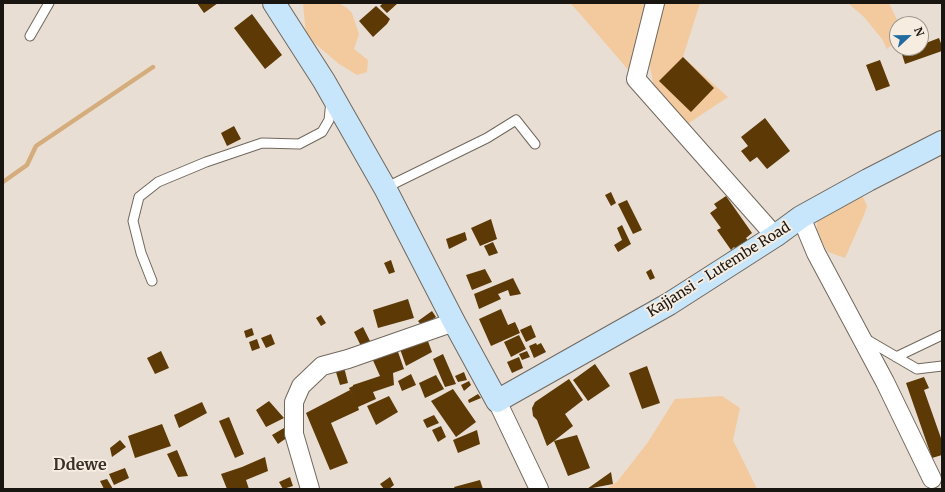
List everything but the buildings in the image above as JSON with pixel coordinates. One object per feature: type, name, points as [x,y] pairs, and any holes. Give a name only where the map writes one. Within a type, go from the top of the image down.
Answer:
[{"type":"street","points":[[274,3],[332,95],[385,188],[454,322],[497,401],[539,489]]},
{"type":"street","points":[[655,3],[636,79],[775,236]]},
{"type":"street","name":"Kajjansi - Lutembe Road","points":[[497,401],[669,304],[775,236],[801,217],[868,180],[942,142]]},
{"type":"street","points":[[801,217],[816,252],[862,337],[932,481]]},
{"type":"street","points":[[310,489],[294,434],[294,402],[301,386],[322,366],[348,359],[454,322]]},
{"type":"lane","points":[[30,36],[49,3]]},
{"type":"lane","points":[[152,281],[141,252],[133,220],[139,197],[158,182],[262,142],[298,144],[322,132],[329,120],[332,95]]},
{"type":"lane","points":[[385,188],[487,138],[516,120],[535,144]]},
{"type":"lane","points":[[896,357],[942,335]]},
{"type":"lane","points":[[862,337],[917,369],[942,366]]},
{"type":"shaded area","points":[[303,3],[339,3],[352,13],[359,34],[354,49],[368,60],[367,72],[357,75],[339,64],[306,36]]},
{"type":"shaded area","points":[[570,3],[649,3],[631,73],[581,15]]},
{"type":"shaded area","points":[[663,3],[700,3],[683,57],[728,97],[686,125],[654,87],[647,52]]},
{"type":"shaded area","points":[[848,3],[889,3],[895,16],[889,16],[889,47],[887,49],[882,39],[864,17]]},
{"type":"shaded area","points":[[863,197],[867,206],[845,258],[828,252],[817,235],[817,220],[843,202]]},
{"type":"shaded area","points":[[722,396],[740,408],[733,440],[757,489],[606,489],[617,482],[648,442],[675,399]]},
{"type":"waterway","points":[[3,182],[27,165],[36,146],[153,67]]},
{"type":"district","name":"Ddewe","points":[[80,465]]}]
